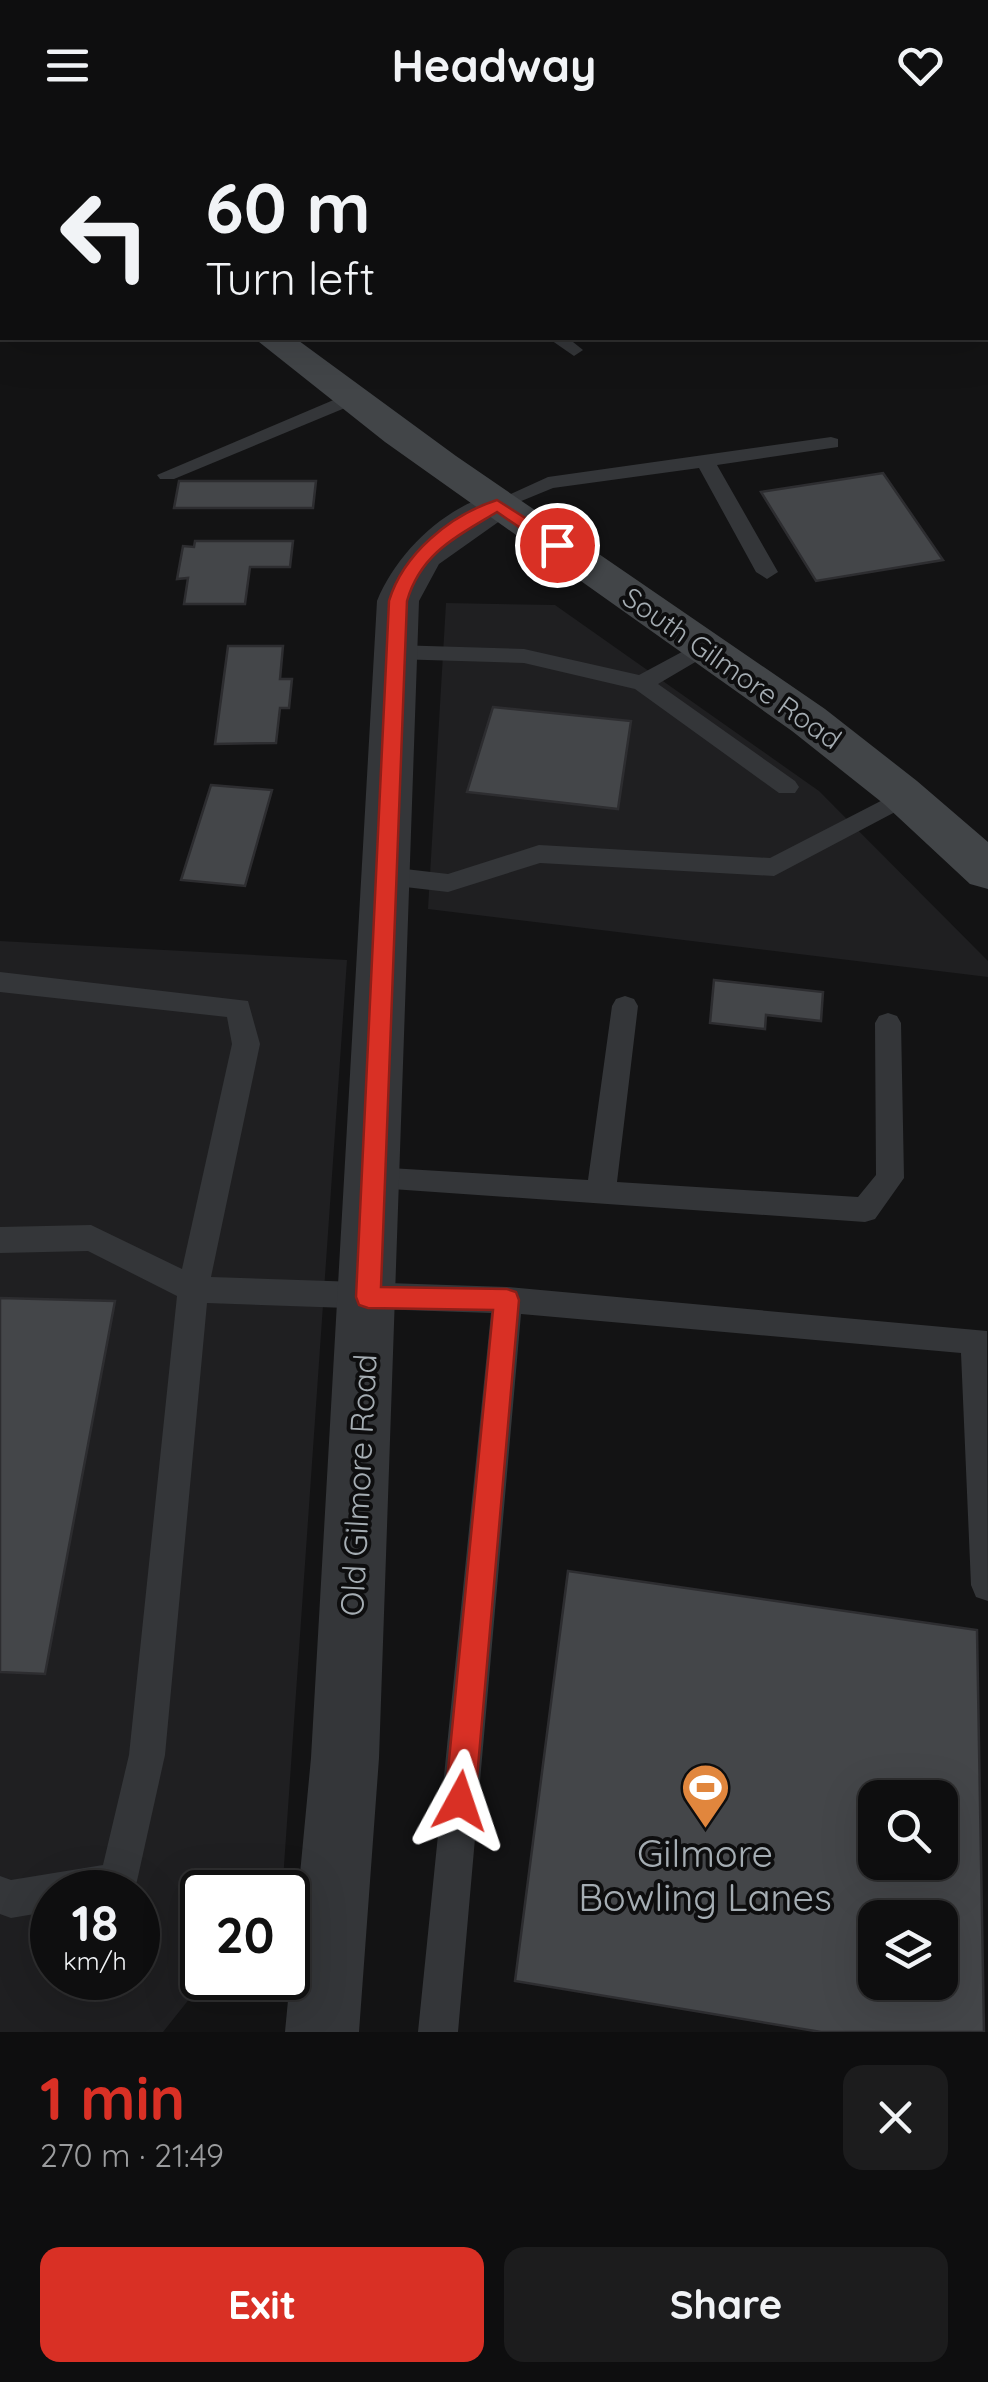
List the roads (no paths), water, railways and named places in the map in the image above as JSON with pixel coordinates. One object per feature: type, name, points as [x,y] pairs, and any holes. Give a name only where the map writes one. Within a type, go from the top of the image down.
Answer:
[{"type":"main road","name":"South Gilmore Road","points":[[275,340],[350,400],[497,505],[772,692],[906,796],[988,870]]},
{"type":"street","name":"Old Gilmore Road","points":[[322,2032],[345,1758],[398,601],[405,576],[441,539],[497,505]]},
{"type":"lane","points":[[559,340],[574,350]]},
{"type":"lane","points":[[167,475],[350,400]]},
{"type":"lane","points":[[497,505],[548,483],[831,444]]},
{"type":"lane","points":[[705,461],[767,572]]},
{"type":"lane","points":[[642,683],[706,646]]},
{"type":"lane","points":[[394,652],[524,656],[642,683],[787,786]]},
{"type":"lane","points":[[388,876],[448,882],[540,854],[774,867],[906,796]]},
{"type":"lane","points":[[0,982],[240,1008],[246,1044],[193,1289],[147,1755],[118,1880],[12,1899],[0,1895]]},
{"type":"lane","points":[[601,1194],[625,1006]]},
{"type":"lane","points":[[373,1179],[865,1210],[890,1178],[888,1023]]},
{"type":"lane","points":[[0,1240],[91,1238],[193,1289],[507,1300],[976,1341],[988,1585]]},
{"type":"lane","points":[[438,2032],[507,1300]]},
{"type":"place","name":"Gilmore Bowling Lanes","points":[[705,1830]]}]
